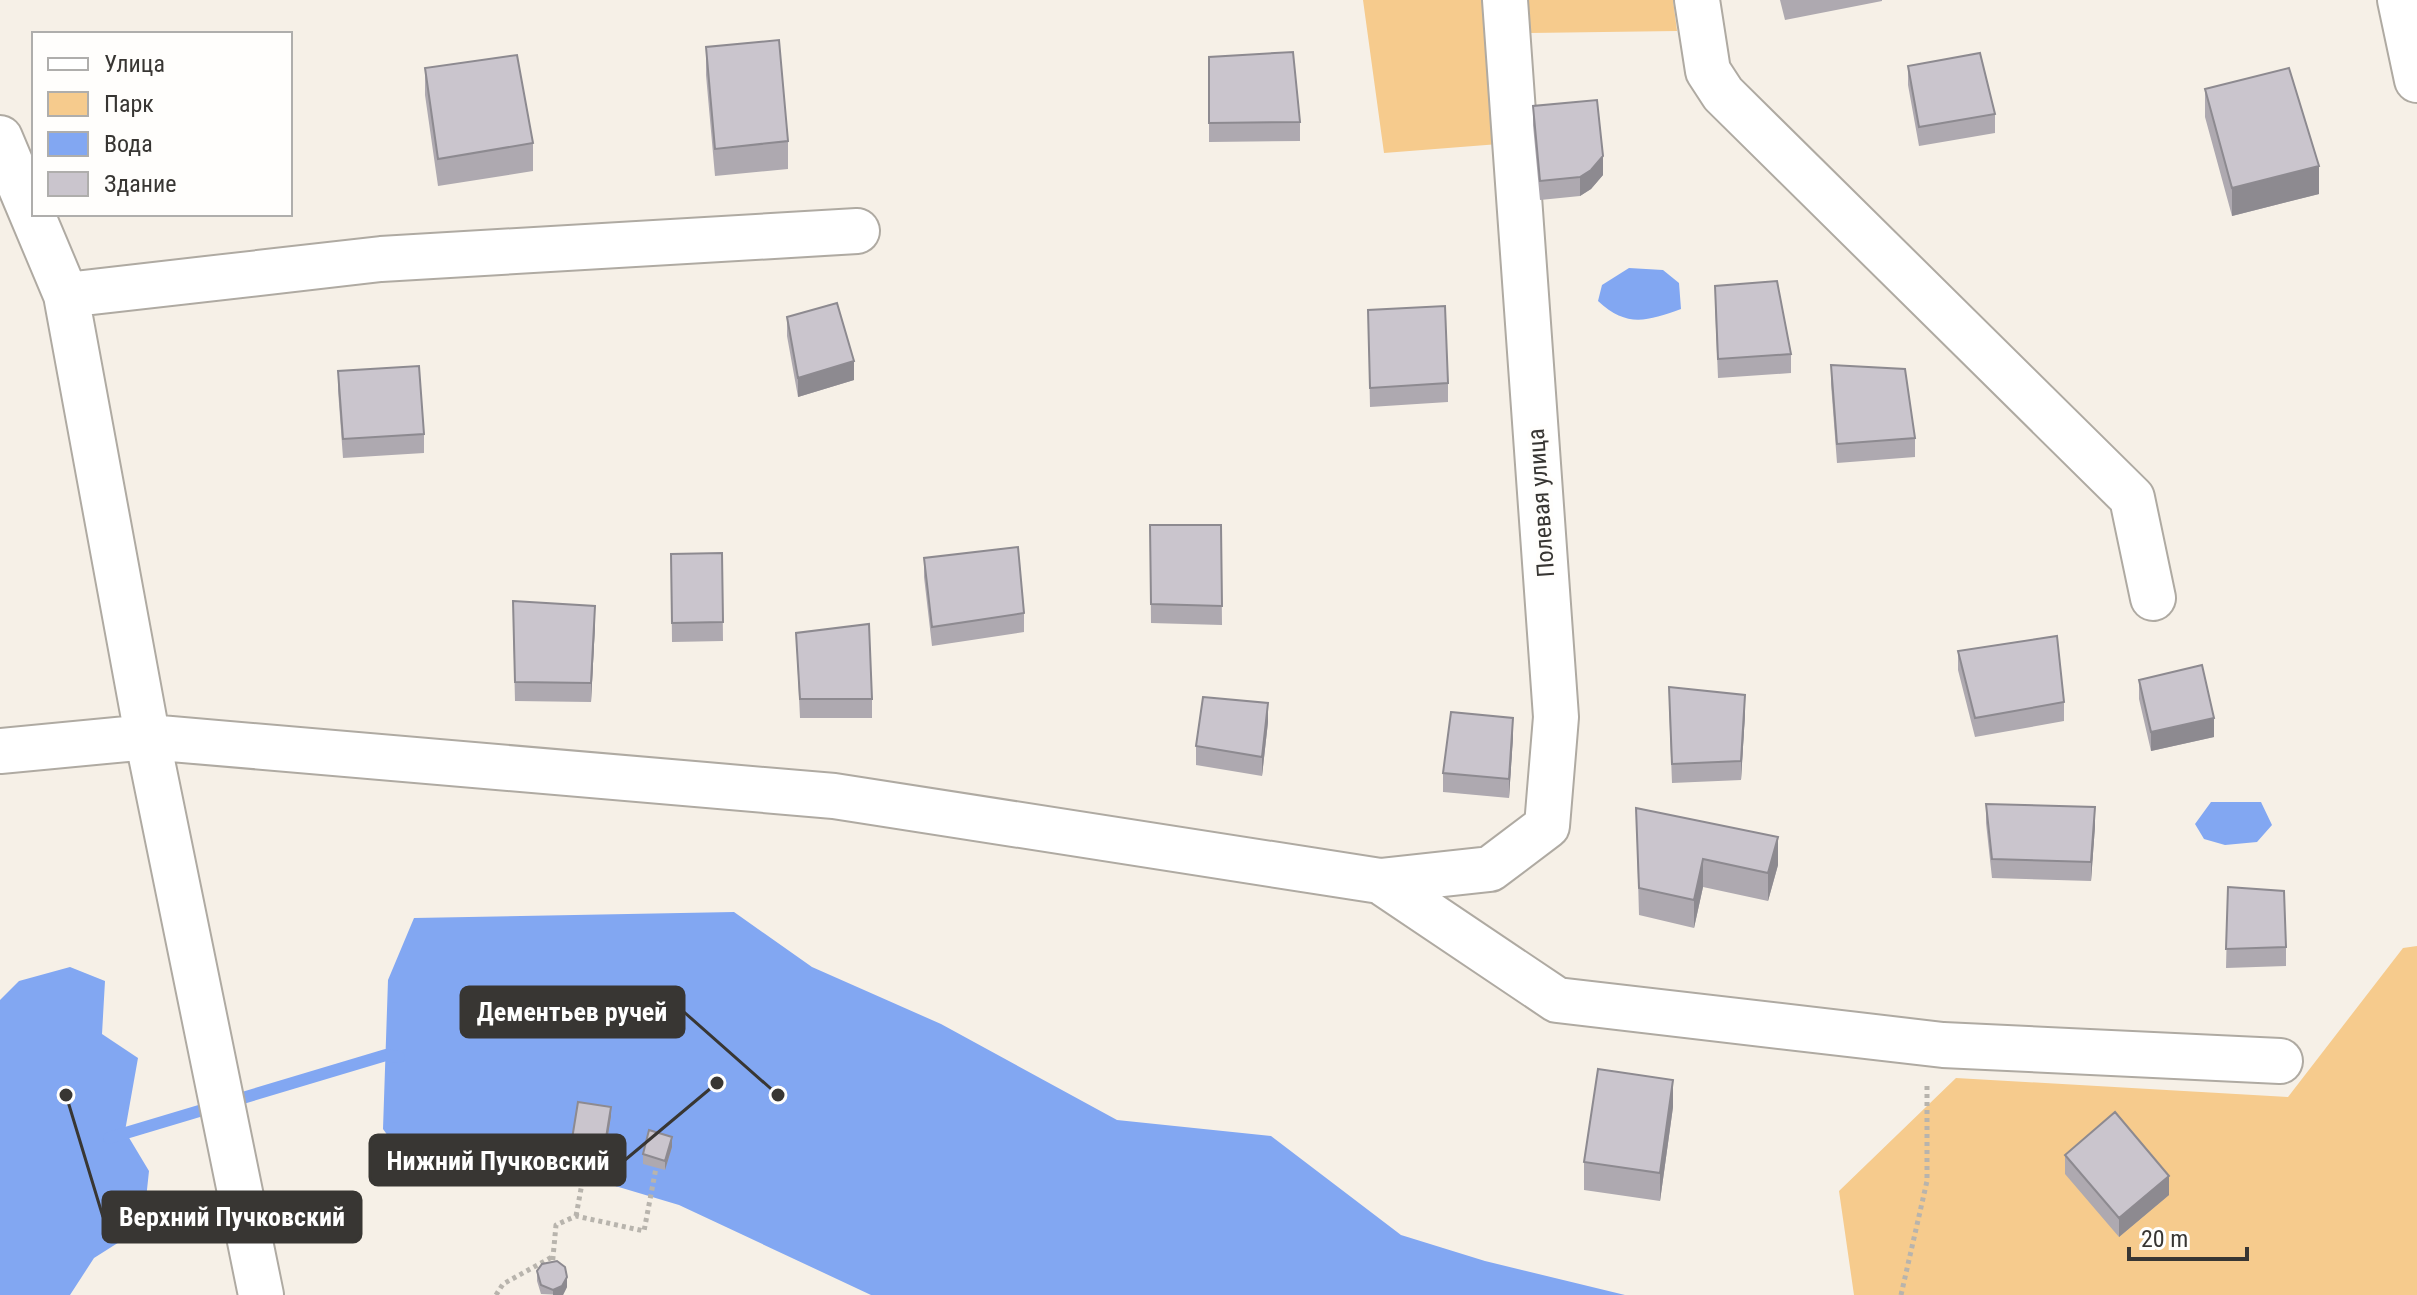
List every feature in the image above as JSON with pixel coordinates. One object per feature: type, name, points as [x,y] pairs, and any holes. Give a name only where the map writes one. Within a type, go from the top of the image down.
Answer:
[{"type":"street","name":"Полевая улица","points":[[1380,881],[1490,869],[1547,826],[1556,717],[1505,0]]},
{"type":"street","points":[[1697,0],[1708,71],[1723,94],[2132,498],[2153,598]]},
{"type":"street","points":[[2400,0],[2417,80]]},
{"type":"street","points":[[0,138],[32,214]]},
{"type":"street","points":[[33,216],[66,295],[148,737],[261,1295]]},
{"type":"street","points":[[66,295],[381,259],[857,231]]},
{"type":"street","points":[[0,751],[148,737],[834,796],[1380,881],[1557,1000],[1928,1043],[2280,1061]]},
{"type":"path","points":[[1901,1295],[1927,1181],[1928,1043]]},
{"type":"path","points":[[576,1216],[588,1151]]},
{"type":"path","points":[[552,1270],[556,1225],[576,1216],[644,1231],[656,1168]]},
{"type":"path","points":[[496,1295],[503,1284],[552,1257]]},
{"type":"green space","points":[[1363,0],[1490,0],[1499,144],[1384,153]]},
{"type":"green space","points":[[1528,0],[1673,0],[1677,31],[1530,33]]},
{"type":"green space","points":[[2417,946],[2417,1295],[1854,1295],[1839,1191],[1956,1078],[2288,1097],[2403,948]]},
{"type":"water","points":[[1629,268],[1663,270],[1679,283],[1681,309],[1638,320],[1608,310],[1598,301],[1602,285]]},
{"type":"water","points":[[2211,802],[2261,802],[2272,825],[2257,842],[2225,845],[2204,839],[2195,824]]},
{"type":"water","points":[[734,912],[812,967],[941,1024],[1117,1120],[1271,1136],[1401,1235],[1485,1261],[1625,1295],[871,1295],[679,1205],[505,1153],[414,1172],[383,1129],[388,980],[414,918]]},
{"type":"water","points":[[70,967],[105,981],[102,1034],[138,1058],[125,1131],[149,1171],[143,1227],[94,1258],[70,1295],[0,1295],[0,1000],[19,981]]},
{"type":"building","points":[[779,40],[788,141],[715,149],[706,47]]},
{"type":"building","points":[[1293,52],[1300,122],[1209,123],[1209,57]]},
{"type":"building","points":[[1980,53],[1995,114],[1919,127],[1908,66]]},
{"type":"building","points":[[517,55],[533,143],[438,159],[425,68]]},
{"type":"building","points":[[2289,68],[2319,166],[2232,188],[2205,89]]},
{"type":"building","points":[[1597,100],[1603,156],[1580,177],[1540,181],[1533,106]]},
{"type":"building","points":[[1777,281],[1791,354],[1718,359],[1715,286]]},
{"type":"building","points":[[837,303],[854,361],[798,378],[787,317]]},
{"type":"building","points":[[1445,306],[1448,383],[1370,388],[1368,310]]},
{"type":"building","points":[[1831,365],[1905,369],[1915,438],[1837,444]]},
{"type":"building","points":[[419,366],[424,434],[343,439],[338,371]]},
{"type":"building","points":[[1150,525],[1221,525],[1222,606],[1151,604]]},
{"type":"building","points":[[1018,547],[1024,613],[932,627],[924,558]]},
{"type":"building","points":[[722,553],[723,622],[672,623],[671,554]]},
{"type":"building","points":[[513,601],[595,606],[591,683],[515,682]]},
{"type":"building","points":[[869,624],[872,699],[800,699],[796,633]]},
{"type":"building","points":[[2057,636],[2064,702],[1975,718],[1958,651]]},
{"type":"building","points":[[2202,665],[2214,718],[2151,732],[2139,680]]},
{"type":"building","points":[[1669,687],[1745,695],[1741,761],[1672,764]]},
{"type":"building","points":[[1203,697],[1268,703],[1262,757],[1196,746]]},
{"type":"building","points":[[1451,712],[1513,718],[1509,779],[1443,773]]},
{"type":"building","points":[[1986,804],[2095,807],[2091,862],[1992,859]]},
{"type":"building","points":[[1636,808],[1778,837],[1768,873],[1703,859],[1694,900],[1639,888]]},
{"type":"building","points":[[2228,887],[2284,891],[2286,947],[2226,949]]},
{"type":"building","points":[[1598,1069],[1673,1080],[1660,1173],[1584,1162]]},
{"type":"building","points":[[578,1102],[611,1107],[605,1144],[572,1139]]},
{"type":"building","points":[[2115,1112],[2169,1176],[2119,1218],[2065,1155]]},
{"type":"building","points":[[649,1130],[672,1137],[665,1161],[643,1154]]},
{"type":"building","points":[[557,1261],[565,1267],[567,1277],[562,1286],[553,1290],[541,1285],[537,1271],[542,1264]]},
{"type":"waterway","points":[[109,1138],[386,1055],[399,1057]]},
{"type":"place","name":"Нижний Пучковский","points":[[717,1083]]},
{"type":"place","name":"Верхний Пучковский","points":[[66,1095]]},
{"type":"place","name":"Дементьев ручей","points":[[778,1095]]}]
